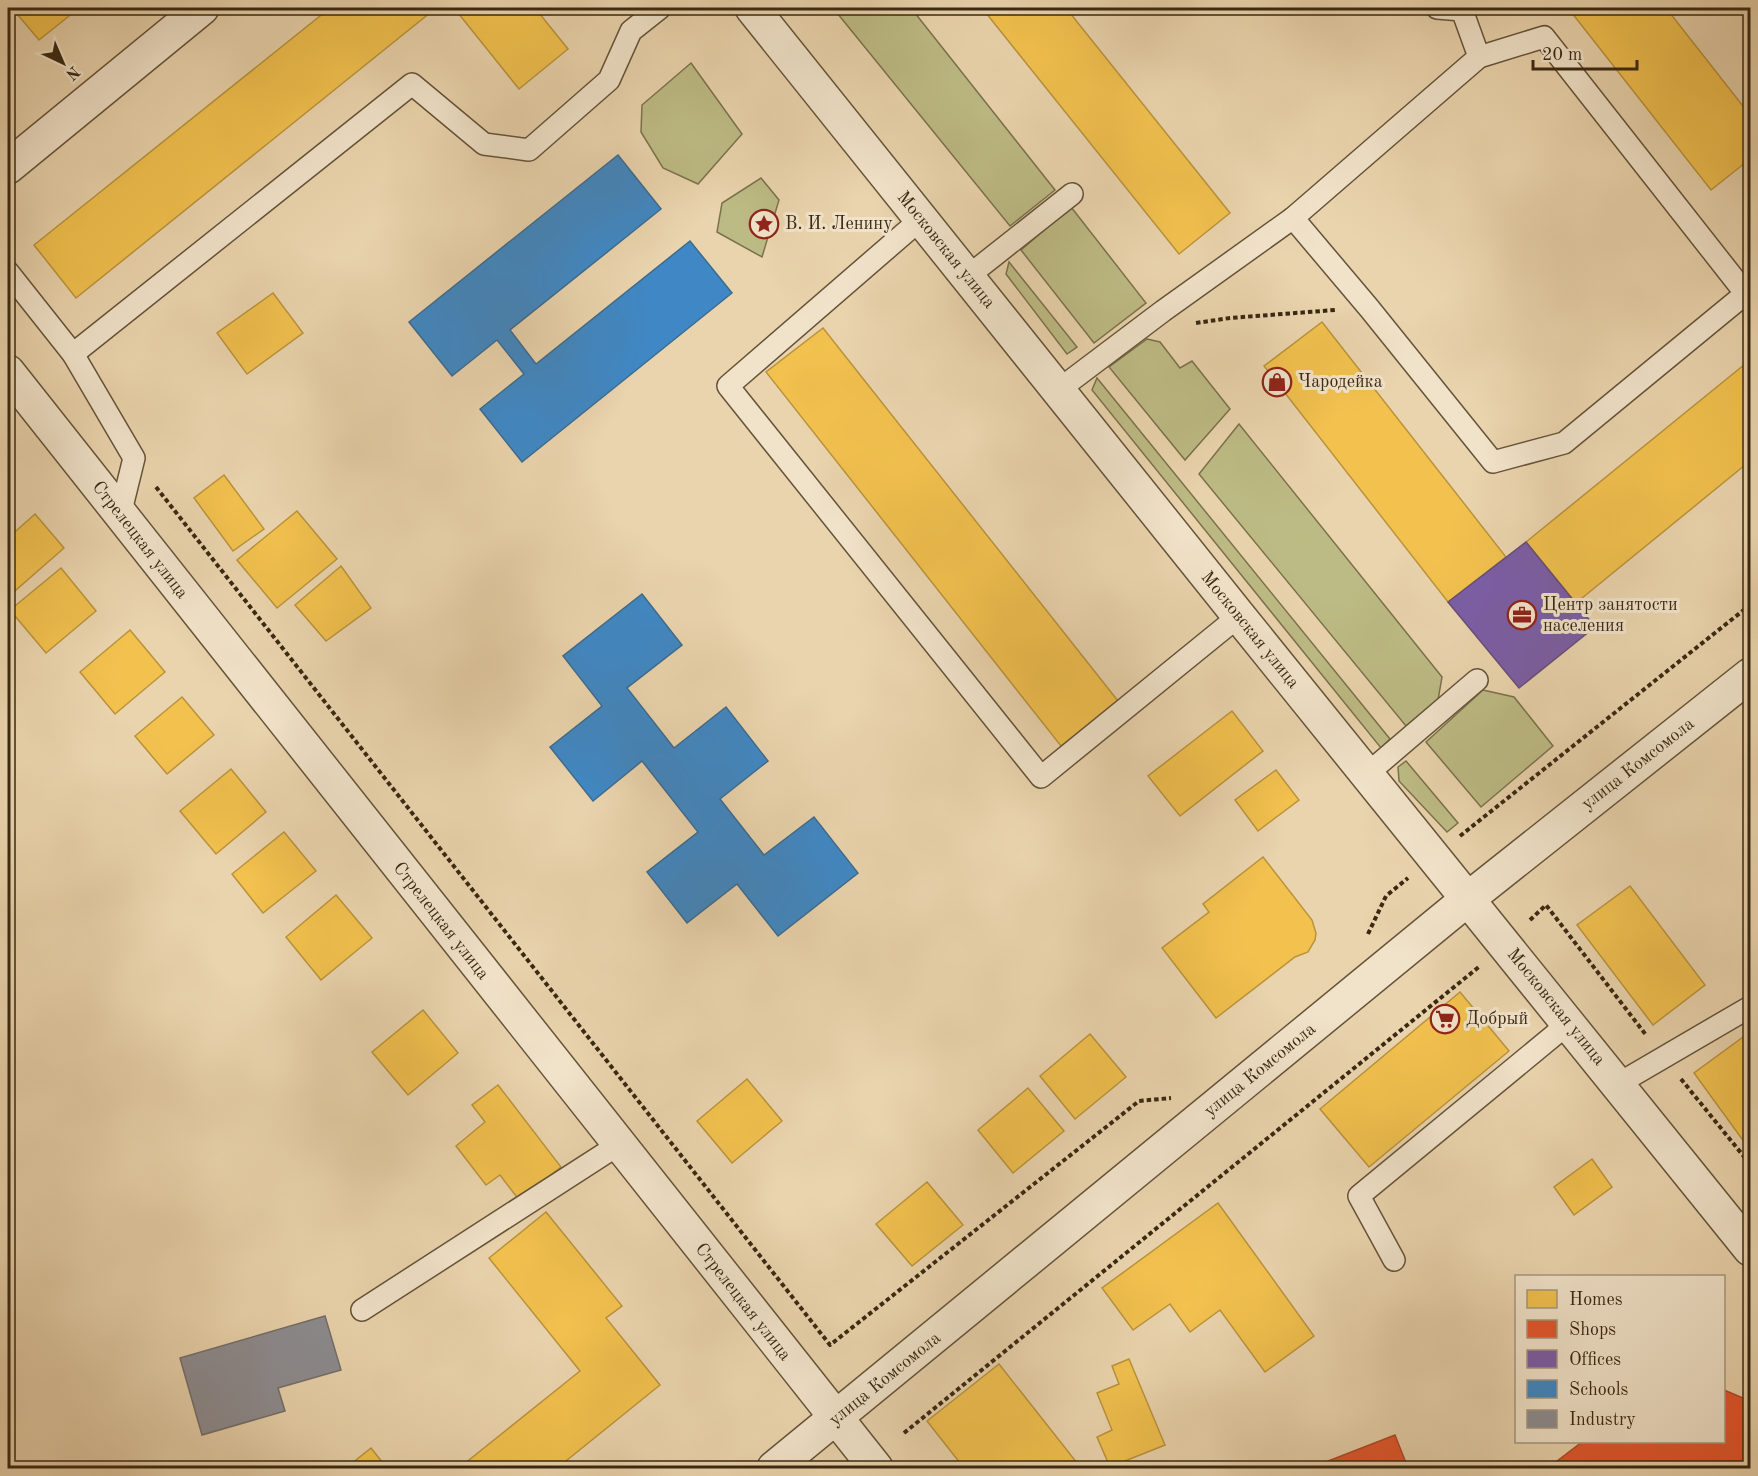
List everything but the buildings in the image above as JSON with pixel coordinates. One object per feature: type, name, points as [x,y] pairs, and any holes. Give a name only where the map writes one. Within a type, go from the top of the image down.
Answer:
[{"type":"street","points":[[8,167],[202,8]]},
{"type":"street","name":"Московская улица","points":[[752,8],[1057,391],[1469,898],[1750,1249]]},
{"type":"street","name":"Стрелецкая улица","points":[[8,372],[835,1420],[876,1468]]},
{"type":"street","name":"улица Комсомола","points":[[774,1468],[1469,898],[1750,675]]},
{"type":"lane","points":[[73,354],[412,84],[484,144],[529,150],[609,80],[631,31],[660,8]]},
{"type":"lane","points":[[1437,8],[1462,10],[1479,57]]},
{"type":"lane","points":[[1057,391],[1163,311],[1293,218],[1479,57],[1544,37],[1748,292],[1564,443],[1493,462],[1293,218]]},
{"type":"lane","points":[[967,277],[1072,194]]},
{"type":"lane","points":[[921,219],[728,386],[1011,740],[1041,777],[1239,616]]},
{"type":"lane","points":[[8,272],[73,354],[134,458],[120,515]]},
{"type":"lane","points":[[1367,774],[1477,680]]},
{"type":"lane","points":[[1618,1084],[1750,1007]]},
{"type":"lane","points":[[1394,1260],[1359,1196],[1569,1023]]},
{"type":"lane","points":[[362,1310],[618,1145]]},
{"type":"path","points":[[1187,324],[1230,318],[1369,308]]},
{"type":"path","points":[[134,458],[830,1345],[1139,1101],[1180,1097]]},
{"type":"path","points":[[1366,937],[1386,896],[1750,605]]},
{"type":"path","points":[[904,1433],[1505,944],[1546,905]]},
{"type":"shaded area","points":[[833,8],[911,8],[1055,190],[1010,226]]},
{"type":"shaded area","points":[[691,63],[742,134],[698,184],[663,168],[641,132],[642,105]]},
{"type":"shaded area","points":[[761,178],[779,200],[762,257],[717,232],[722,203]]},
{"type":"shaded area","points":[[1071,207],[1146,303],[1094,343],[1021,250]]},
{"type":"shaded area","points":[[1009,262],[1077,347],[1067,354],[1006,274]]},
{"type":"shaded area","points":[[1147,339],[1160,342],[1180,368],[1192,361],[1230,409],[1185,460],[1109,367]]},
{"type":"shaded area","points":[[1097,378],[1390,739],[1381,748],[1092,390]]},
{"type":"shaded area","points":[[1239,424],[1442,677],[1438,700],[1406,726],[1199,474]]},
{"type":"shaded area","points":[[1483,690],[1514,697],[1553,746],[1481,807],[1426,742]]},
{"type":"shaded area","points":[[1406,761],[1458,823],[1447,832],[1399,781],[1398,767]]},
{"type":"place","name":"В. И. Ленину","points":[[764,224]]},
{"type":"place","name":"Чародейка","points":[[1277,382]]},
{"type":"place","name":"Центр занятости населения","points":[[1522,615]]},
{"type":"place","name":"Добрый","points":[[1445,1019]]}]
